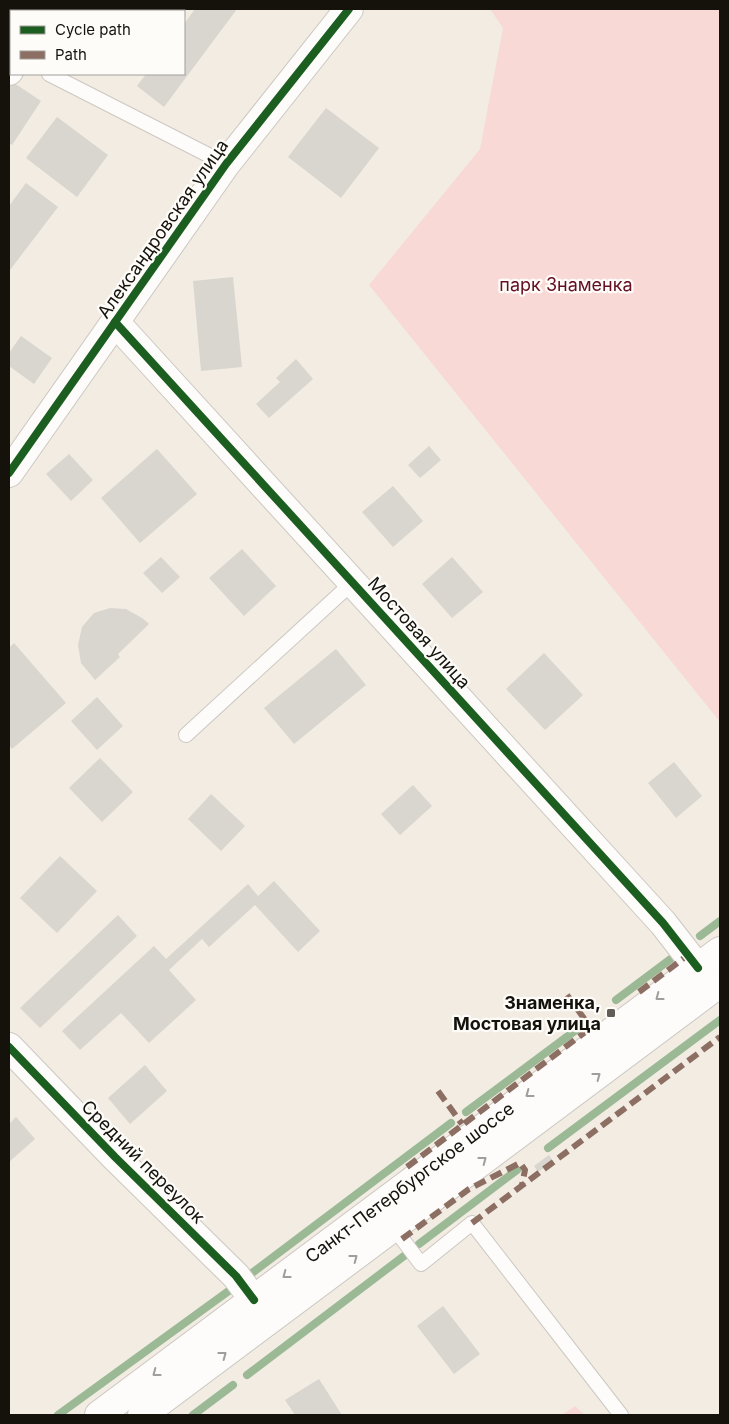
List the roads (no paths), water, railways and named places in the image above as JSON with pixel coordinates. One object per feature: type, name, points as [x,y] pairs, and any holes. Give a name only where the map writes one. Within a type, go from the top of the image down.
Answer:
[{"type":"street","name":"Александровская улица","points":[[9,473],[226,164],[349,9]]},
{"type":"street","name":"Мостовая улица","points":[[115,322],[664,922],[698,968]]},
{"type":"street","name":"Санкт-Петербургское шоссе","points":[[99,1415],[720,951]]},
{"type":"street","name":"Санкт-Петербургское шоссе","points":[[142,1415],[720,984]]},
{"type":"street","name":"Средний переулок","points":[[9,1047],[114,1157],[236,1276],[254,1300]]},
{"type":"lane","points":[[51,75],[226,164]]},
{"type":"lane","points":[[186,735],[353,582]]},
{"type":"lane","points":[[394,1228],[421,1264],[472,1223],[621,1415]]},
{"type":"waterway","points":[[700,936],[720,921]]},
{"type":"waterway","points":[[616,1000],[672,958]]},
{"type":"waterway","points":[[548,1148],[720,1020]]},
{"type":"waterway","points":[[466,1112],[580,1027]]},
{"type":"waterway","points":[[252,1273],[451,1123]]},
{"type":"waterway","points":[[419,1244],[517,1170]]},
{"type":"waterway","points":[[247,1375],[404,1256]]},
{"type":"waterway","points":[[58,1415],[230,1290]]},
{"type":"waterway","points":[[193,1415],[233,1385]]},
{"type":"place","name":"Знаменка, Мостовая улица","points":[[611,1013]]},
{"type":"park label","name":"парк Знаменка","points":[[566,285]]}]
